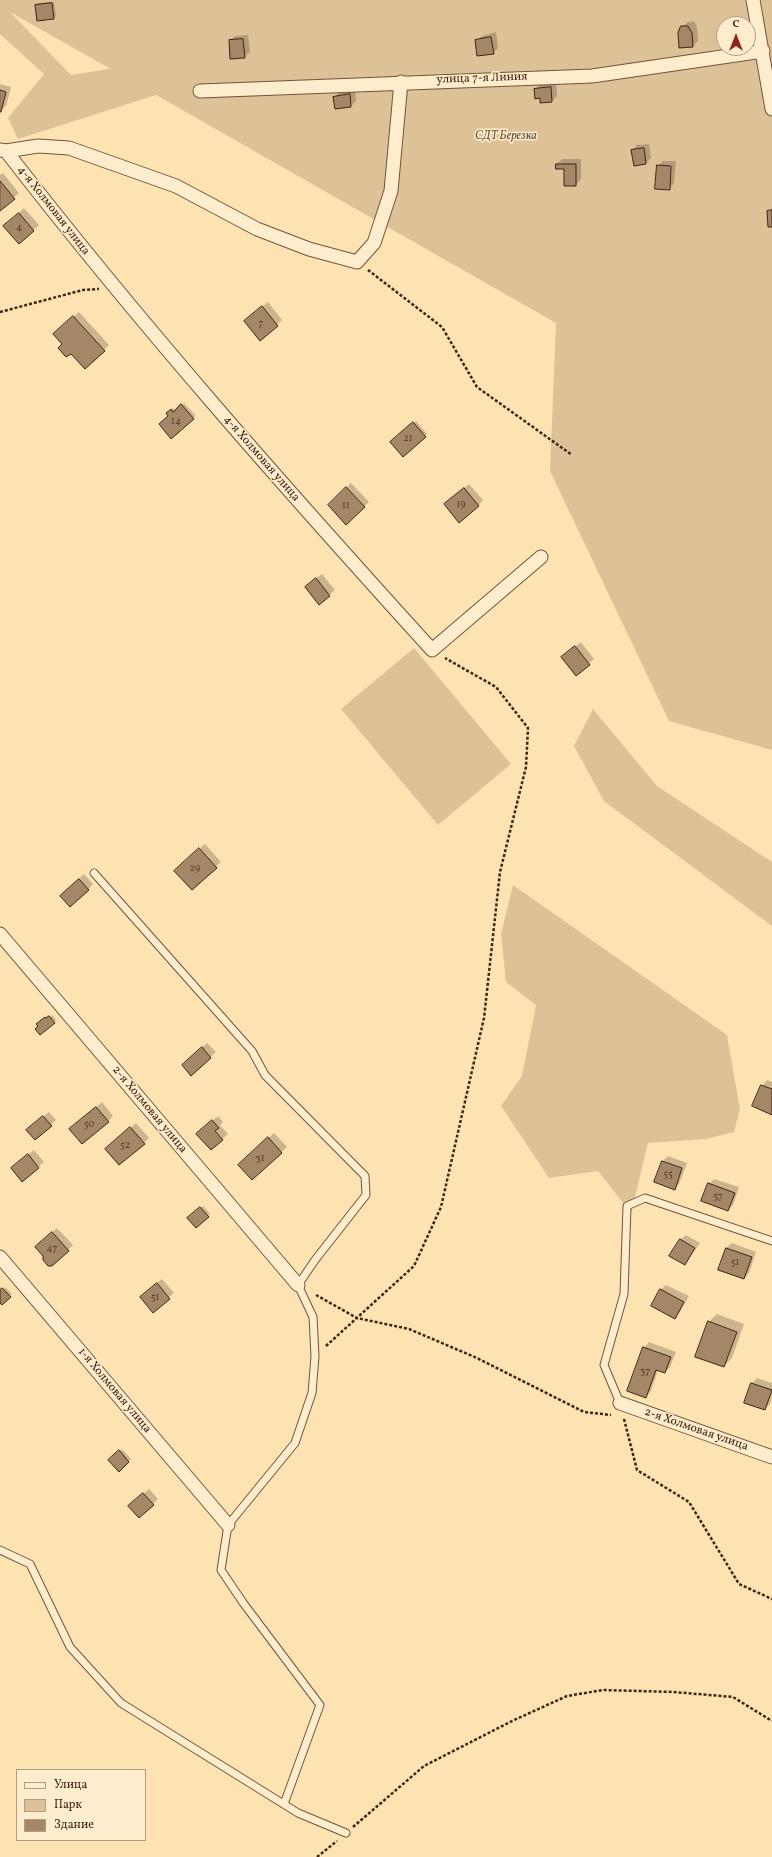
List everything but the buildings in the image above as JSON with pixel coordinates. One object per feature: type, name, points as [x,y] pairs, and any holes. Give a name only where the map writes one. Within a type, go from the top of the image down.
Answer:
[{"type":"street","points":[[753,0],[772,109]]},
{"type":"street","name":"улица 7-я Линия","points":[[200,91],[401,82],[592,76],[763,51]]},
{"type":"street","points":[[3,150],[38,146],[69,148],[176,186],[257,228],[309,249],[357,262],[374,243],[391,191],[401,82]]},
{"type":"street","name":"4-я Холмовая улица","points":[[3,150],[77,243],[244,440],[432,650]]},
{"type":"street","points":[[432,650],[541,557]]},
{"type":"street","name":"2-я Холмовая улица","points":[[0,934],[298,1285]]},
{"type":"street","name":"1-я Холмовая улица","points":[[0,1256],[228,1525]]},
{"type":"street","name":"2-я Холмовая улица","points":[[620,1403],[772,1457]]},
{"type":"lane","points":[[94,873],[252,1051],[266,1075],[365,1176],[366,1195],[315,1260],[298,1285],[313,1317],[315,1356],[312,1393],[295,1443],[228,1525],[221,1570],[244,1604],[320,1705],[284,1804]]},
{"type":"lane","points":[[620,1403],[604,1365],[624,1294],[627,1206],[645,1198],[772,1241]]},
{"type":"lane","points":[[0,1550],[30,1564],[70,1647],[121,1703],[298,1813],[346,1834]]},
{"type":"path","points":[[357,262],[442,328],[477,387],[572,455]]},
{"type":"path","points":[[0,312],[83,290],[116,289]]},
{"type":"path","points":[[315,1356],[414,1266],[441,1207],[484,1018],[500,872],[526,767],[528,728],[496,688],[432,650]]},
{"type":"path","points":[[298,1285],[357,1318],[409,1329],[477,1358],[584,1412],[624,1416]]},
{"type":"path","points":[[620,1403],[637,1470],[689,1502],[739,1584],[772,1599]]},
{"type":"path","points":[[318,1857],[424,1766],[566,1696],[603,1690],[674,1692],[733,1697],[772,1721]]},
{"type":"green space","name":"СДТ Березка","points":[[0,0],[772,0],[772,750],[669,721],[550,471],[556,323],[156,95],[18,139],[8,118],[44,74],[0,34]],"holes":[[[10,12],[109,68],[71,75]]]},
{"type":"green space","points":[[414,648],[511,764],[438,825],[341,709]]},
{"type":"green space","points":[[593,709],[657,786],[772,862],[772,926],[604,801],[574,746]]},
{"type":"green space","points":[[513,885],[727,1035],[740,1109],[734,1132],[706,1139],[648,1143],[631,1213],[598,1171],[549,1178],[501,1106],[522,1076],[536,1005],[506,982],[501,934]]}]
